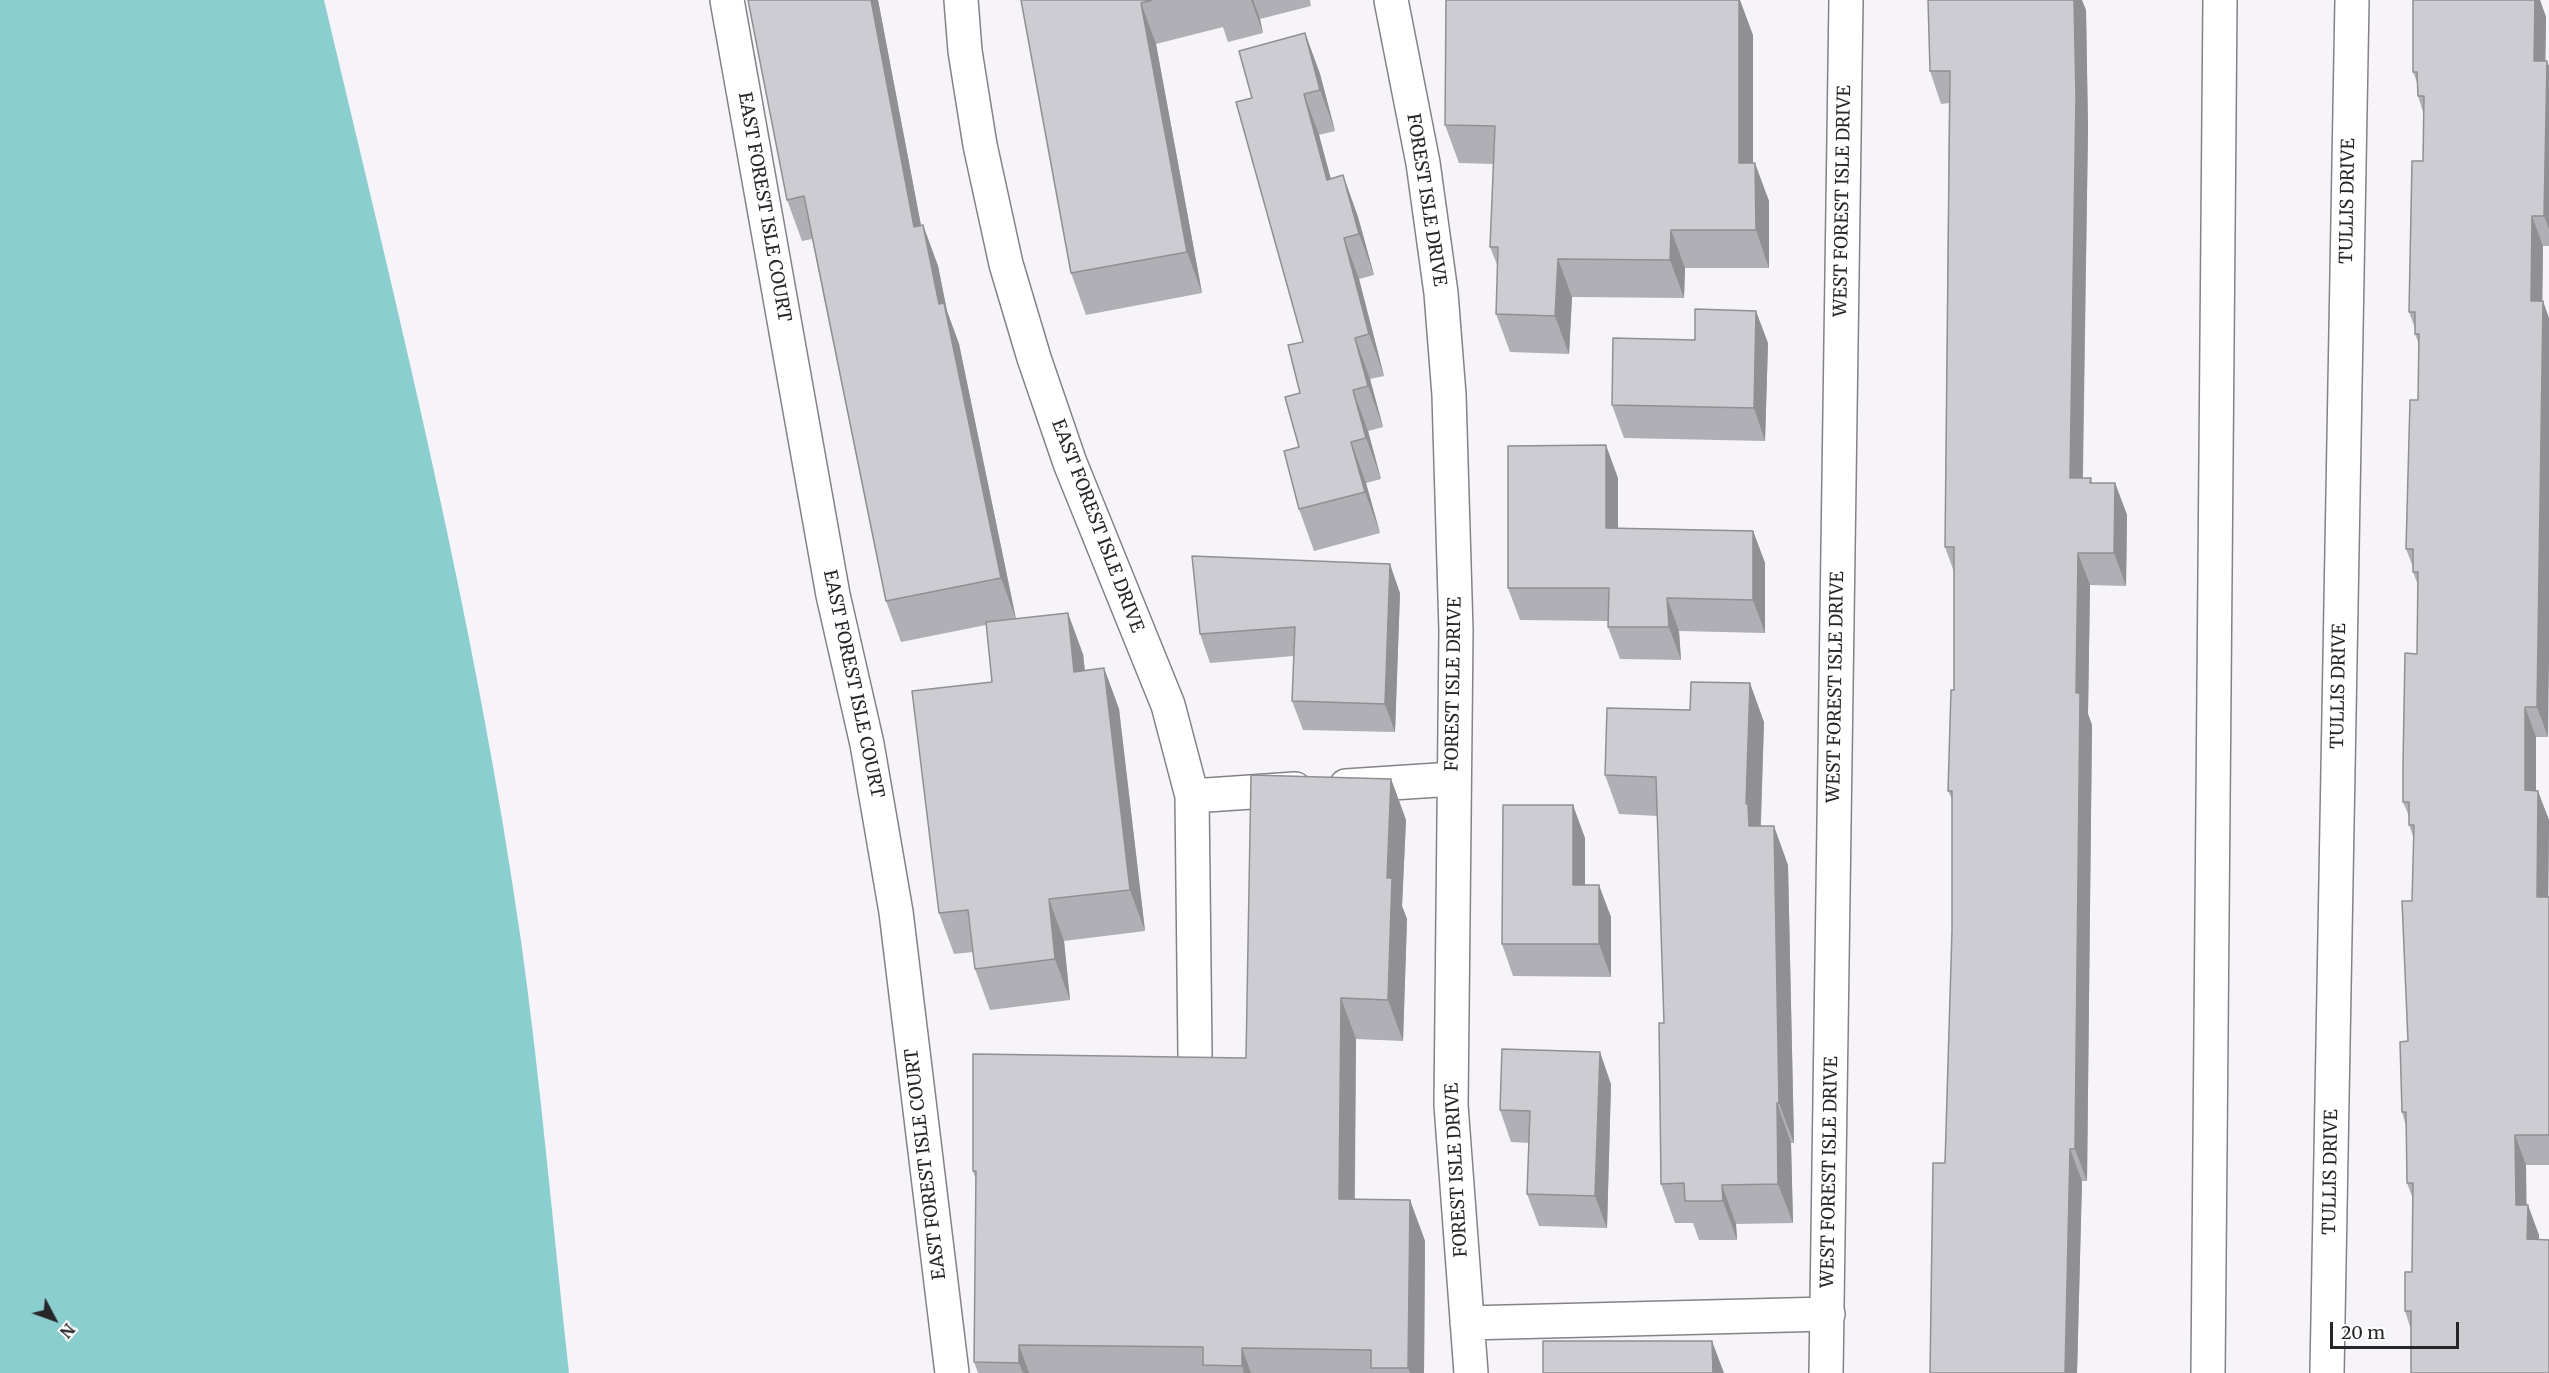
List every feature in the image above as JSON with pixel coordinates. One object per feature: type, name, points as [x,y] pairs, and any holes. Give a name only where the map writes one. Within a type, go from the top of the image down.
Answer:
[{"type":"street","name":"EAST FOREST ISLE COURT","points":[[727,0],[833,595],[867,744],[896,912],[952,1373]]},
{"type":"street","name":"EAST FOREST ISLE DRIVE","points":[[961,0],[965,51],[980,145],[1006,264],[1034,358],[1070,463],[1168,705],[1192,796],[1195,1054]]},
{"type":"street","name":"FOREST ISLE DRIVE","points":[[1391,0],[1423,163],[1441,293],[1449,395],[1456,631],[1451,1105],[1471,1373]]},
{"type":"street","name":"WEST FOREST ISLE DRIVE","points":[[1826,1373],[1846,0]]},
{"type":"street","points":[[2208,1373],[2220,0]]},
{"type":"street","name":"TULLIS DRIVE","points":[[2327,1373],[2352,0]]},
{"type":"street","points":[[1192,796],[1453,779]]},
{"type":"street","points":[[1467,1323],[1828,1314]]},
{"type":"water","points":[[0,0],[324,0],[407,351],[482,704],[521,941],[541,1103],[569,1373],[0,1373]]},
{"type":"building","points":[[748,0],[871,0],[914,227],[923,225],[939,304],[944,303],[1001,578],[886,601],[804,196],[787,200]]},
{"type":"building","points":[[1021,0],[1152,0],[1141,3],[1187,252],[1071,273]]},
{"type":"building","points":[[1446,0],[1739,0],[1739,163],[1755,163],[1756,230],[1671,230],[1670,260],[1558,259],[1555,316],[1496,314],[1498,247],[1490,247],[1495,126],[1445,125]]},
{"type":"building","points":[[1928,0],[2074,0],[2076,96],[2070,478],[2091,478],[2090,483],[2115,483],[2114,553],[2078,553],[2076,693],[2080,693],[2075,1149],[2070,1149],[2065,1373],[1930,1373],[1933,1163],[1945,1163],[1952,930],[1952,791],[1948,791],[1951,690],[1954,690],[1954,547],[1945,547],[1950,71],[1930,71]]},
{"type":"building","points":[[2413,0],[2535,0],[2534,61],[2547,61],[2544,216],[2532,216],[2531,301],[2543,301],[2537,707],[2525,707],[2525,790],[2538,791],[2537,897],[2549,897],[2549,1135],[2515,1135],[2516,1205],[2528,1205],[2527,1239],[2549,1240],[2549,1373],[2411,1373],[2411,1311],[2405,1311],[2405,1272],[2412,1272],[2413,1183],[2407,1183],[2406,1112],[2402,1112],[2400,1042],[2408,1041],[2402,901],[2412,901],[2414,825],[2409,825],[2409,802],[2403,802],[2405,653],[2417,654],[2418,572],[2413,572],[2413,549],[2406,549],[2410,400],[2418,400],[2419,334],[2415,334],[2415,312],[2409,312],[2412,161],[2423,161],[2424,96],[2418,96],[2417,72],[2413,72]]},
{"type":"building","points":[[1305,33],[1320,90],[1304,94],[1327,180],[1343,175],[1359,234],[1344,238],[1369,334],[1355,338],[1368,386],[1353,390],[1366,438],[1351,442],[1365,492],[1299,509],[1284,451],[1299,447],[1285,397],[1300,393],[1288,345],[1303,342],[1236,102],[1252,98],[1239,51]]},
{"type":"building","points":[[1695,309],[1756,311],[1754,408],[1612,405],[1613,338],[1695,340]]},
{"type":"building","points":[[1606,445],[1606,528],[1753,531],[1753,600],[1667,598],[1669,627],[1608,627],[1609,588],[1508,588],[1508,446]]},
{"type":"building","points":[[1192,556],[1390,564],[1385,704],[1292,701],[1295,627],[1200,634]]},
{"type":"building","points":[[1068,613],[1074,672],[1104,668],[1130,890],[1049,899],[1055,959],[975,969],[968,910],[939,913],[912,691],[992,682],[986,622]]},
{"type":"building","points":[[1691,682],[1750,683],[1746,804],[1748,804],[1749,826],[1774,826],[1779,1103],[1777,1103],[1778,1184],[1722,1185],[1723,1201],[1685,1201],[1684,1183],[1661,1184],[1659,1023],[1664,1023],[1656,777],[1605,775],[1607,708],[1690,710]]},
{"type":"building","points":[[1251,775],[1391,779],[1387,878],[1392,878],[1388,1000],[1341,998],[1339,1199],[1410,1200],[1408,1368],[1371,1368],[1371,1350],[1242,1348],[1242,1366],[1203,1365],[1203,1347],[1019,1345],[1019,1363],[974,1362],[976,1171],[973,1171],[973,1054],[1246,1058]]},
{"type":"building","points":[[1503,805],[1573,805],[1573,885],[1599,885],[1599,944],[1502,944]]},
{"type":"building","points":[[1502,1049],[1600,1052],[1595,1196],[1527,1194],[1530,1111],[1500,1110]]},
{"type":"building","points":[[1543,1341],[1712,1341],[1713,1373],[1543,1373]]}]
